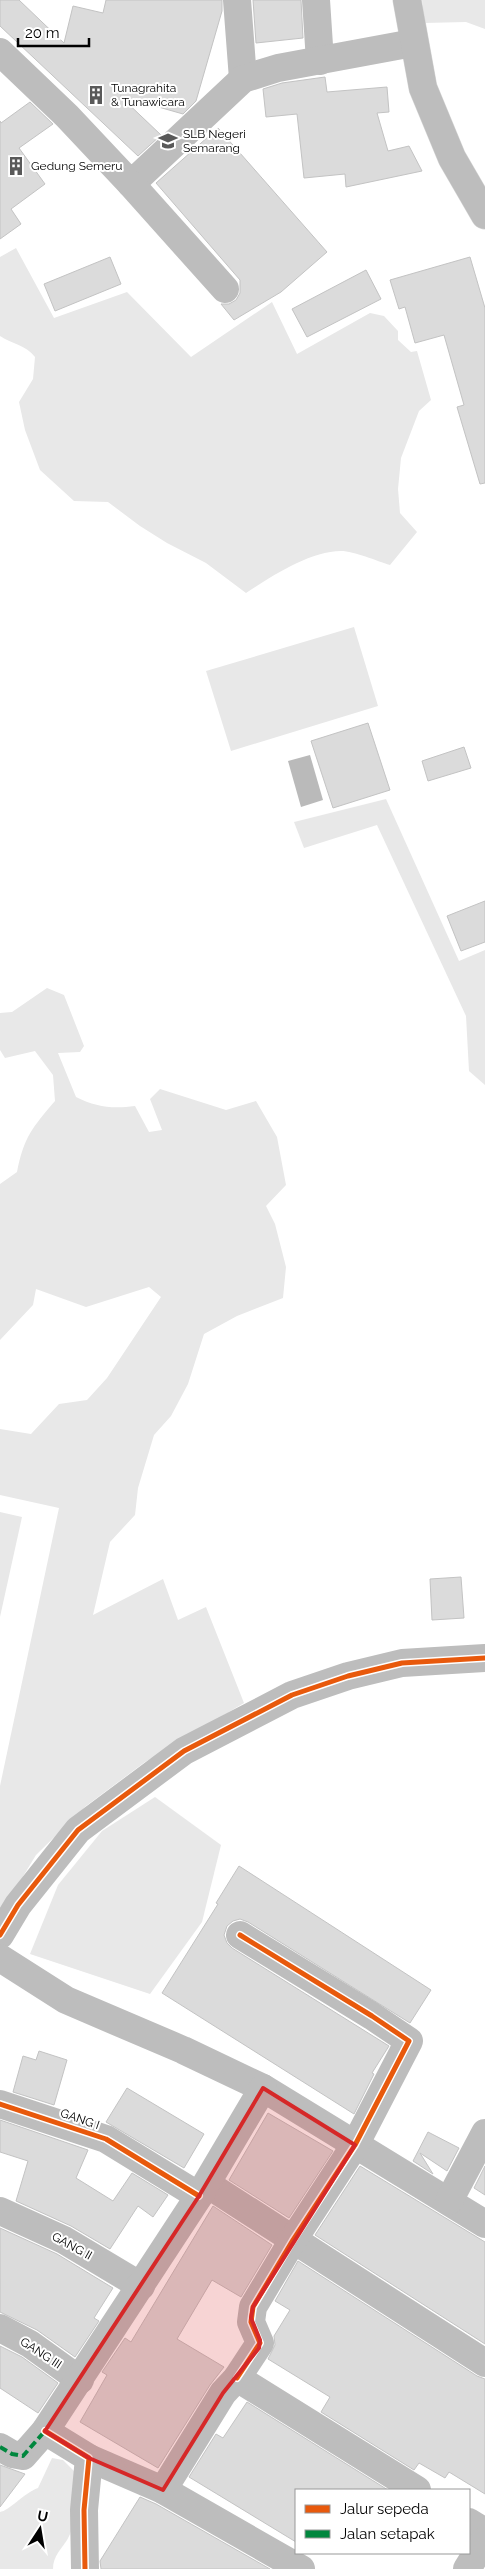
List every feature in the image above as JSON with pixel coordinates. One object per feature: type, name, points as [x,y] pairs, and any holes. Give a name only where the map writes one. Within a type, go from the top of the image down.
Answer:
[{"type":"street","points":[[237,0],[243,79]]},
{"type":"street","points":[[316,0],[320,61]]},
{"type":"street","points":[[407,0],[422,88],[452,158],[485,215]]},
{"type":"street","points":[[131,184],[243,79],[278,68],[413,43]]},
{"type":"street","points":[[0,52],[67,116],[225,289]]},
{"type":"street","points":[[0,1935],[18,1905],[78,1830],[184,1751],[292,1695],[348,1676],[402,1663],[485,1658]]},
{"type":"street","points":[[163,2490],[223,2393],[237,2378],[260,2343],[252,2322],[253,2308],[293,2240],[355,2145],[409,2041],[372,2016],[240,1935]]},
{"type":"street","points":[[0,1958],[66,2000],[184,2050],[263,2088],[485,2224]]},
{"type":"street","points":[[0,2447],[12,2454],[23,2456],[45,2431],[203,2190],[263,2088]]},
{"type":"street","name":"GANG I","points":[[0,2104],[106,2139],[203,2190],[293,2240],[485,2363]]},
{"type":"street","points":[[449,2201],[485,2133]]},
{"type":"street","name":"GANG II","points":[[0,2211],[64,2240],[141,2286]]},
{"type":"street","name":"GANG III","points":[[0,2328],[30,2344],[80,2380]]},
{"type":"street","points":[[237,2378],[415,2489]]},
{"type":"street","points":[[45,2431],[89,2458],[163,2490],[301,2569]]},
{"type":"street","points":[[85,2569],[84,2510],[89,2458]]},
{"type":"street","points":[[470,2523],[485,2532]]},
{"type":"street","points":[[467,2569],[485,2540]]},
{"type":"highlighted area","points":[[263,2088],[355,2145],[253,2307],[251,2318],[260,2340],[259,2348],[223,2393],[163,2490],[89,2458],[45,2431],[199,2196]]},
{"type":"shaded area","points":[[422,0],[485,0],[485,29],[466,22],[424,23]]},
{"type":"shaded area","points":[[16,248],[54,318],[127,292],[191,357],[272,302],[297,354],[370,313],[384,316],[398,331],[398,340],[411,352],[417,351],[431,400],[419,411],[401,458],[398,489],[400,513],[417,532],[390,565],[352,553],[341,551],[329,552],[304,560],[267,579],[246,593],[206,563],[167,543],[108,502],[74,501],[40,470],[25,430],[19,402],[33,379],[35,357],[23,347],[0,336],[0,257]]},
{"type":"shaded area","points":[[354,627],[378,706],[231,751],[206,671]]},
{"type":"shaded area","points":[[310,755],[323,800],[301,807],[288,761]]},
{"type":"shaded area","points":[[386,799],[459,961],[485,950],[485,1085],[469,1071],[466,1016],[377,825],[304,848],[294,822]]},
{"type":"shaded area","points":[[47,988],[64,995],[84,1046],[80,1052],[58,1053],[76,1097],[104,1106],[135,1106],[149,1132],[162,1130],[150,1099],[160,1089],[226,1110],[256,1101],[277,1137],[286,1185],[266,1206],[275,1224],[286,1267],[283,1298],[237,1316],[204,1334],[188,1384],[171,1416],[154,1435],[138,1488],[135,1515],[110,1542],[93,1615],[163,1579],[178,1620],[206,1607],[244,1703],[145,1762],[86,1806],[36,1855],[0,1914],[0,1786],[59,1508],[0,1495],[0,1429],[31,1434],[59,1404],[87,1400],[107,1378],[161,1297],[149,1287],[86,1307],[36,1289],[33,1305],[0,1340],[0,1184],[17,1172],[26,1141],[40,1119],[55,1101],[53,1075],[35,1051],[5,1058],[0,1050],[0,1013],[12,1012]]},
{"type":"shaded area","points":[[0,1512],[22,1517],[0,1617]]},
{"type":"shaded area","points":[[155,1797],[221,1845],[202,1922],[150,1994],[30,1954],[58,1885],[102,1831]]},
{"type":"shaded area","points":[[52,2458],[63,2460],[75,2472],[74,2517],[69,2536],[55,2558],[53,2569],[0,2569],[0,2512],[8,2509],[38,2488]]},
{"type":"building","points":[[0,0],[19,0],[64,43],[73,6],[103,13],[106,0],[222,0],[222,11],[196,101],[183,114],[120,96],[161,135],[138,156],[0,26]]},
{"type":"building","points":[[253,0],[301,0],[303,38],[256,43]]},
{"type":"building","points":[[325,77],[327,92],[387,87],[389,112],[377,113],[388,151],[409,146],[422,171],[346,187],[345,174],[304,178],[297,114],[266,117],[263,89],[282,83]]},
{"type":"building","name":"Gedung Semeru","points":[[30,102],[53,124],[19,148],[45,184],[11,209],[21,224],[0,239],[0,121],[1,123]]},
{"type":"building","points":[[218,128],[327,252],[281,292],[234,320],[221,304],[229,304],[236,300],[240,293],[240,280],[156,183]]},
{"type":"building","points":[[110,257],[121,284],[55,311],[44,284]]},
{"type":"building","points":[[470,257],[485,308],[485,483],[480,484],[457,407],[464,405],[444,335],[415,343],[405,307],[399,309],[390,280]]},
{"type":"building","points":[[366,270],[381,299],[307,337],[292,309]]},
{"type":"building","points":[[368,723],[390,790],[333,808],[311,741]]},
{"type":"building","points":[[464,747],[471,768],[428,781],[422,761]]},
{"type":"building","points":[[485,901],[485,942],[461,951],[447,916]]},
{"type":"building","points":[[461,1577],[464,1618],[432,1620],[430,1579]]},
{"type":"building","points":[[239,1866],[431,1990],[410,2023],[248,1922],[240,1919],[233,1921],[227,1926],[224,1935],[227,1943],[232,1948],[389,2046],[372,2073],[374,2074],[354,2114],[162,1993],[218,1904],[216,1903]]},
{"type":"building","points":[[39,2051],[67,2060],[54,2105],[13,2092],[23,2056],[36,2060]]},
{"type":"building","points":[[127,2088],[204,2134],[184,2168],[106,2122]]},
{"type":"building","points":[[268,2113],[333,2151],[289,2218],[229,2180]]},
{"type":"building","points":[[0,2120],[88,2150],[76,2178],[113,2201],[132,2173],[168,2195],[153,2217],[138,2206],[110,2249],[71,2226],[16,2201],[28,2161],[0,2152]]},
{"type":"building","points":[[428,2132],[459,2148],[447,2171],[420,2153],[433,2174],[413,2161]]},
{"type":"building","points":[[360,2166],[485,2242],[485,2344],[315,2235]]},
{"type":"building","points":[[485,2166],[485,2195],[474,2188]]},
{"type":"building","points":[[213,2206],[272,2245],[241,2297],[212,2280],[177,2339],[224,2367],[210,2385],[158,2468],[80,2422],[107,2375],[102,2372],[125,2338],[131,2342]]},
{"type":"building","points":[[0,2228],[57,2254],[113,2288],[94,2318],[99,2321],[75,2357],[37,2330],[0,2312]]},
{"type":"building","points":[[298,2261],[477,2376],[485,2379],[485,2494],[449,2472],[445,2478],[419,2463],[414,2470],[321,2412],[330,2397],[268,2359],[275,2345],[274,2336],[290,2310],[275,2301]]},
{"type":"building","points":[[0,2346],[22,2357],[58,2383],[38,2413],[0,2388]]},
{"type":"building","points":[[247,2402],[386,2489],[295,2489],[295,2541],[189,2477],[216,2434],[223,2438]]},
{"type":"building","points":[[0,2465],[25,2474],[0,2507]]},
{"type":"building","points":[[140,2497],[156,2504],[270,2569],[101,2569],[100,2561]]},
{"type":"marked path","points":[[0,2447],[12,2454],[23,2456],[45,2431]]},
{"type":"cycle path","points":[[0,1935],[18,1905],[78,1830],[184,1751],[292,1695],[348,1676],[402,1663],[485,1658]]},
{"type":"cycle path","points":[[237,2378],[260,2343],[251,2322],[253,2307],[293,2240],[355,2145],[409,2041],[372,2016],[240,1935]]},
{"type":"cycle path","points":[[0,2104],[106,2139],[199,2196]]},
{"type":"cycle path","points":[[45,2431],[89,2458],[84,2510],[85,2569]]},
{"type":"place","name":"Tunagrahita & Tunawicara","points":[[96,95]]},
{"type":"place","name":"SLB Negeri Semarang","points":[[168,141]]},
{"type":"place","name":"Gedung Semeru","points":[[16,166]]}]
